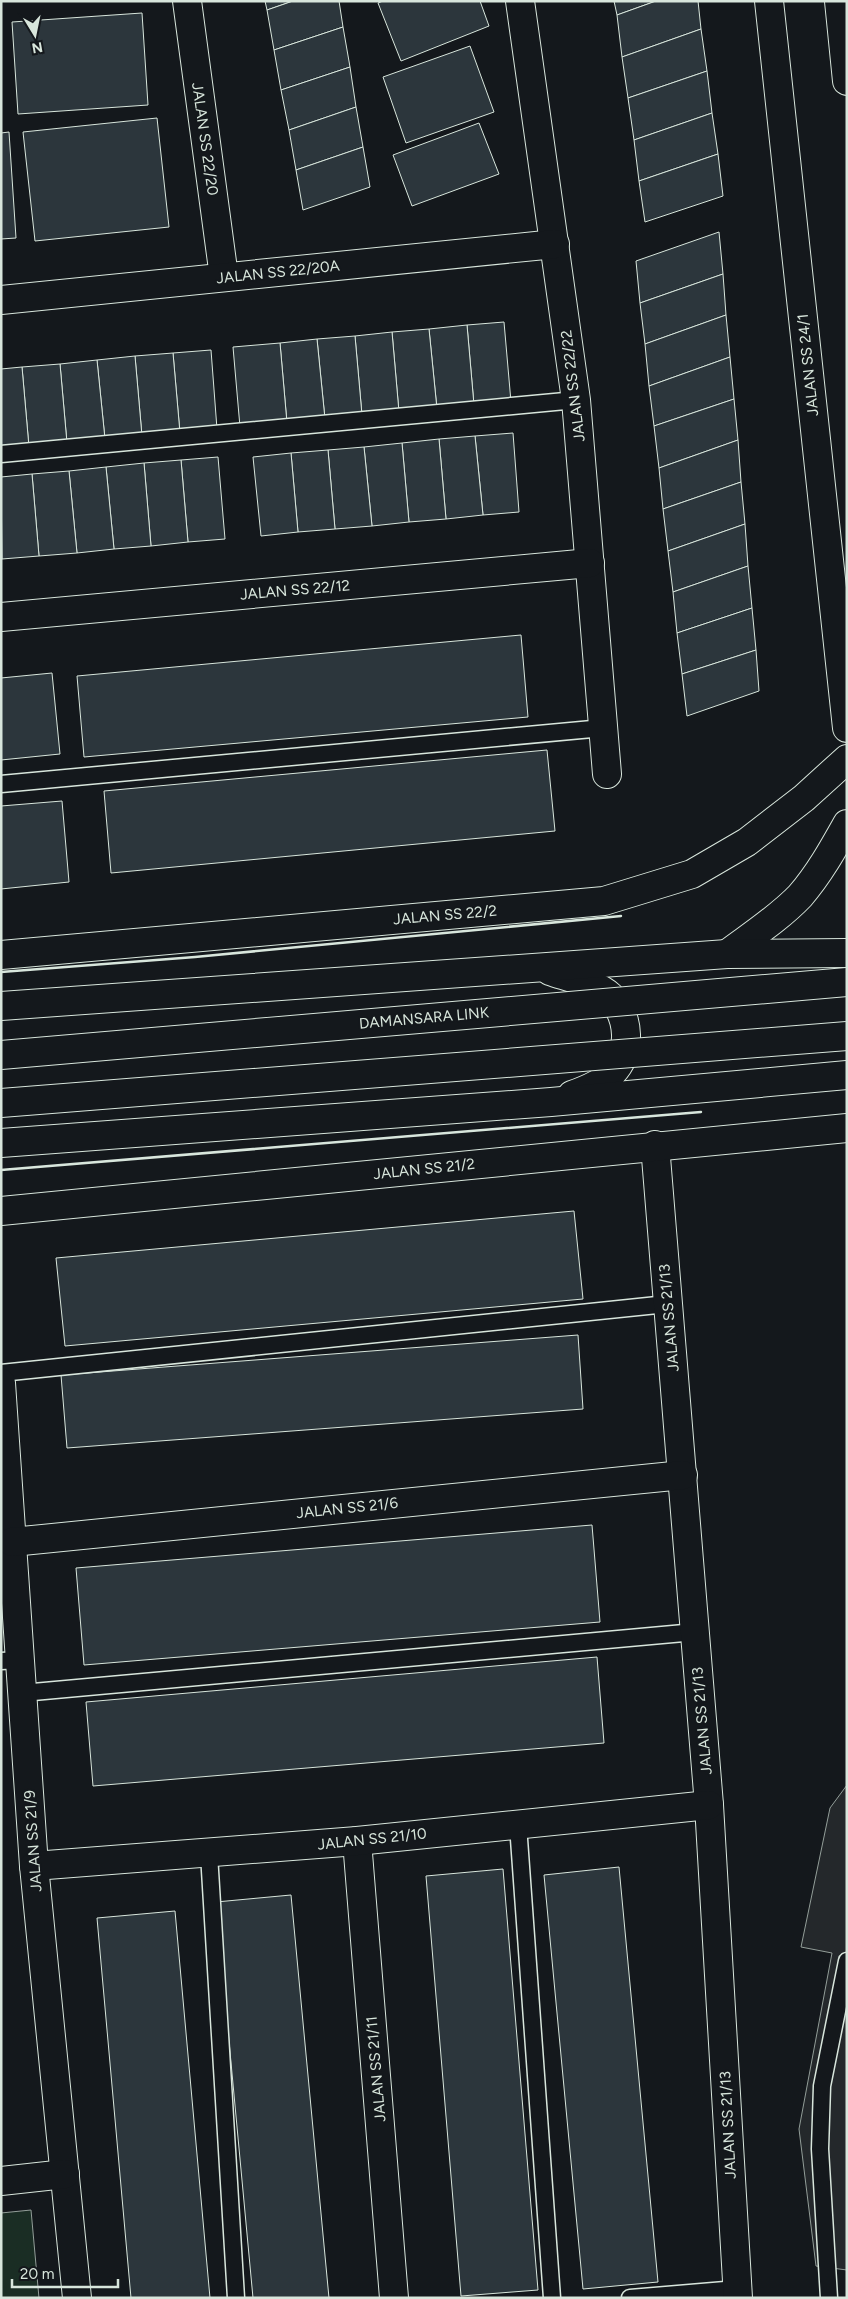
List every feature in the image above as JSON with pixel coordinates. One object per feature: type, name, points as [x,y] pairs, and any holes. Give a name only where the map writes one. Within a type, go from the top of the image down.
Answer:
[{"type":"main road","name":"JALAN SS 22/20","points":[[187,1],[224,277]]},
{"type":"main road","name":"JALAN SS 22/22","points":[[520,1],[576,400],[607,774]]},
{"type":"main road","name":"JALAN SS 24/1","points":[[769,1],[847,728]]},
{"type":"main road","points":[[839,1],[847,81]]},
{"type":"main road","name":"JALAN SS 22/20A","points":[[1,300],[555,244]]},
{"type":"main road","name":"JALAN SS 22/12","points":[[1,617],[590,563]]},
{"type":"main road","name":"JALAN SS 22/2","points":[[1,956],[604,901],[692,874],[708,865],[754,836],[804,798],[847,759]]},
{"type":"main road","points":[[727,954],[763,928],[799,896],[828,858],[847,824]]},
{"type":"main road","points":[[1,1006],[727,954],[847,953]]},
{"type":"main road","points":[[538,967],[589,984],[610,995],[623,1015],[627,1032],[622,1058],[612,1074],[593,1087],[552,1102]]},
{"type":"main road","name":"DAMANSARA LINK","points":[[1,1055],[847,982]]},
{"type":"main road","points":[[1,1103],[847,1036]]},
{"type":"main road","points":[[1,1143],[552,1102],[847,1075]]},
{"type":"main road","name":"JALAN SS 21/2","points":[[1,1212],[655,1145],[847,1128]]},
{"type":"main road","name":"JALAN SS 21/13","points":[[655,1145],[709,1805],[738,2293]]},
{"type":"main road","name":"JALAN SS 21/9","points":[[1,1383],[12,1542],[11,1660],[22,1693],[34,1866],[78,2298]]},
{"type":"main road","name":"JALAN SS 21/6","points":[[12,1542],[682,1475]]},
{"type":"main road","name":"JALAN SS 21/10","points":[[34,1866],[209,1854],[357,1841],[709,1805]]},
{"type":"main road","name":"JALAN SS 21/11","points":[[357,1841],[394,2298]]},
{"type":"main road","points":[[1,2180],[65,2174]]},
{"type":"lane","points":[[1,454],[576,400]]},
{"type":"lane","points":[[1,784],[603,728]]},
{"type":"lane","points":[[1,1373],[667,1304]]},
{"type":"lane","points":[[22,1693],[695,1632]]},
{"type":"lane","points":[[518,1825],[552,2298]]},
{"type":"lane","points":[[209,1854],[236,2298]]},
{"type":"lane","points":[[829,2298],[820,2149],[822,2086],[847,1961]]},
{"type":"lane","points":[[630,2298],[738,2293]]},
{"type":"green space","points":[[31,2210],[39,2298],[1,2298],[1,2213]]},
{"type":"shaded area","points":[[847,1785],[847,2270],[816,2266],[799,2129],[832,1953],[801,1947],[830,1808]]},
{"type":"building","points":[[265,1],[293,1],[267,10]]},
{"type":"building","points":[[293,1],[339,1],[343,27],[274,50],[267,10]]},
{"type":"building","points":[[383,1],[480,1],[489,26],[401,61],[378,3]]},
{"type":"building","points":[[614,1],[656,1],[617,15]]},
{"type":"building","points":[[656,1],[698,1],[701,29],[622,57],[617,15]]},
{"type":"building","points":[[142,13],[148,105],[18,114],[12,22]]},
{"type":"building","points":[[343,27],[350,67],[281,90],[274,50]]},
{"type":"building","points":[[701,29],[707,71],[628,98],[622,57]]},
{"type":"building","points":[[470,46],[494,112],[406,143],[383,77]]},
{"type":"building","points":[[350,67],[356,107],[289,130],[281,90]]},
{"type":"building","points":[[707,71],[712,113],[634,140],[628,98]]},
{"type":"building","points":[[356,107],[363,147],[296,170],[289,130]]},
{"type":"building","points":[[712,113],[718,154],[639,181],[634,140]]},
{"type":"building","points":[[157,118],[169,227],[35,241],[23,132]]},
{"type":"building","points":[[479,123],[499,174],[412,206],[393,155]]},
{"type":"building","points":[[9,132],[16,238],[1,239],[1,133]]},
{"type":"building","points":[[363,147],[370,187],[303,210],[296,170]]},
{"type":"building","points":[[718,154],[723,196],[645,222],[639,181]]},
{"type":"building","points":[[719,232],[723,274],[640,303],[636,261]]},
{"type":"building","points":[[723,274],[726,315],[645,344],[640,303]]},
{"type":"building","points":[[726,315],[730,357],[649,386],[645,344]]},
{"type":"building","points":[[504,322],[511,402],[474,405],[467,325]]},
{"type":"building","points":[[467,325],[474,405],[437,409],[429,329]]},
{"type":"building","points":[[429,329],[437,409],[399,412],[392,332]]},
{"type":"building","points":[[392,332],[399,412],[362,415],[355,336]]},
{"type":"building","points":[[355,336],[362,415],[325,419],[317,339]]},
{"type":"building","points":[[317,339],[325,419],[287,423],[280,343]]},
{"type":"building","points":[[280,343],[287,423],[240,427],[233,347]]},
{"type":"building","points":[[211,350],[217,429],[180,433],[173,353]]},
{"type":"building","points":[[173,353],[180,433],[142,436],[135,356]]},
{"type":"building","points":[[135,356],[142,436],[105,439],[97,360]]},
{"type":"building","points":[[730,357],[734,399],[654,426],[649,386]]},
{"type":"building","points":[[97,360],[105,439],[67,443],[60,364]]},
{"type":"building","points":[[60,364],[67,443],[29,447],[22,367]]},
{"type":"building","points":[[22,367],[29,447],[1,449],[1,369]]},
{"type":"building","points":[[734,399],[738,440],[659,468],[654,426]]},
{"type":"building","points":[[513,433],[519,512],[483,515],[475,436]]},
{"type":"building","points":[[475,436],[483,515],[446,519],[439,439]]},
{"type":"building","points":[[439,439],[446,519],[409,522],[402,443]]},
{"type":"building","points":[[738,440],[741,482],[663,509],[659,468]]},
{"type":"building","points":[[402,443],[409,522],[372,526],[364,447]]},
{"type":"building","points":[[364,447],[372,526],[335,529],[328,450]]},
{"type":"building","points":[[328,450],[335,529],[298,532],[291,453]]},
{"type":"building","points":[[291,453],[298,532],[261,536],[253,457]]},
{"type":"building","points":[[218,457],[225,539],[188,542],[181,460]]},
{"type":"building","points":[[181,460],[188,542],[151,546],[144,463]]},
{"type":"building","points":[[144,463],[151,546],[114,549],[106,467]]},
{"type":"building","points":[[106,467],[114,549],[77,553],[69,471]]},
{"type":"building","points":[[69,471],[77,553],[39,556],[32,474]]},
{"type":"building","points":[[32,474],[39,556],[2,559],[1,477]]},
{"type":"building","points":[[741,482],[745,524],[668,551],[663,509]]},
{"type":"building","points":[[745,524],[748,566],[673,592],[668,551]]},
{"type":"building","points":[[748,566],[752,608],[677,633],[673,592]]},
{"type":"building","points":[[752,608],[756,650],[682,674],[677,633]]},
{"type":"building","points":[[521,635],[528,717],[84,757],[77,676]]},
{"type":"building","points":[[756,650],[759,691],[687,716],[682,674]]},
{"type":"building","points":[[52,673],[60,754],[1,760],[1,678]]},
{"type":"building","points":[[547,750],[555,831],[111,873],[104,791]]},
{"type":"building","points":[[62,801],[69,882],[1,889],[1,806]]},
{"type":"building","points":[[574,1211],[583,1299],[65,1346],[56,1258]]},
{"type":"building","points":[[578,1335],[583,1409],[67,1448],[61,1375]]},
{"type":"building","points":[[592,1525],[600,1622],[84,1665],[76,1568]]},
{"type":"building","points":[[597,1657],[604,1743],[93,1786],[86,1702]]},
{"type":"building","points":[[619,1867],[658,2282],[583,2289],[544,1875]]},
{"type":"building","points":[[503,1869],[538,2290],[461,2296],[426,1876]]},
{"type":"building","points":[[291,1895],[329,2298],[253,2298],[216,1902]]},
{"type":"building","points":[[175,1911],[210,2298],[131,2298],[97,1918]]},
{"type":"wall","points":[[1,972],[195,957],[621,916]]},
{"type":"wall","points":[[1,1170],[701,1112]]}]
